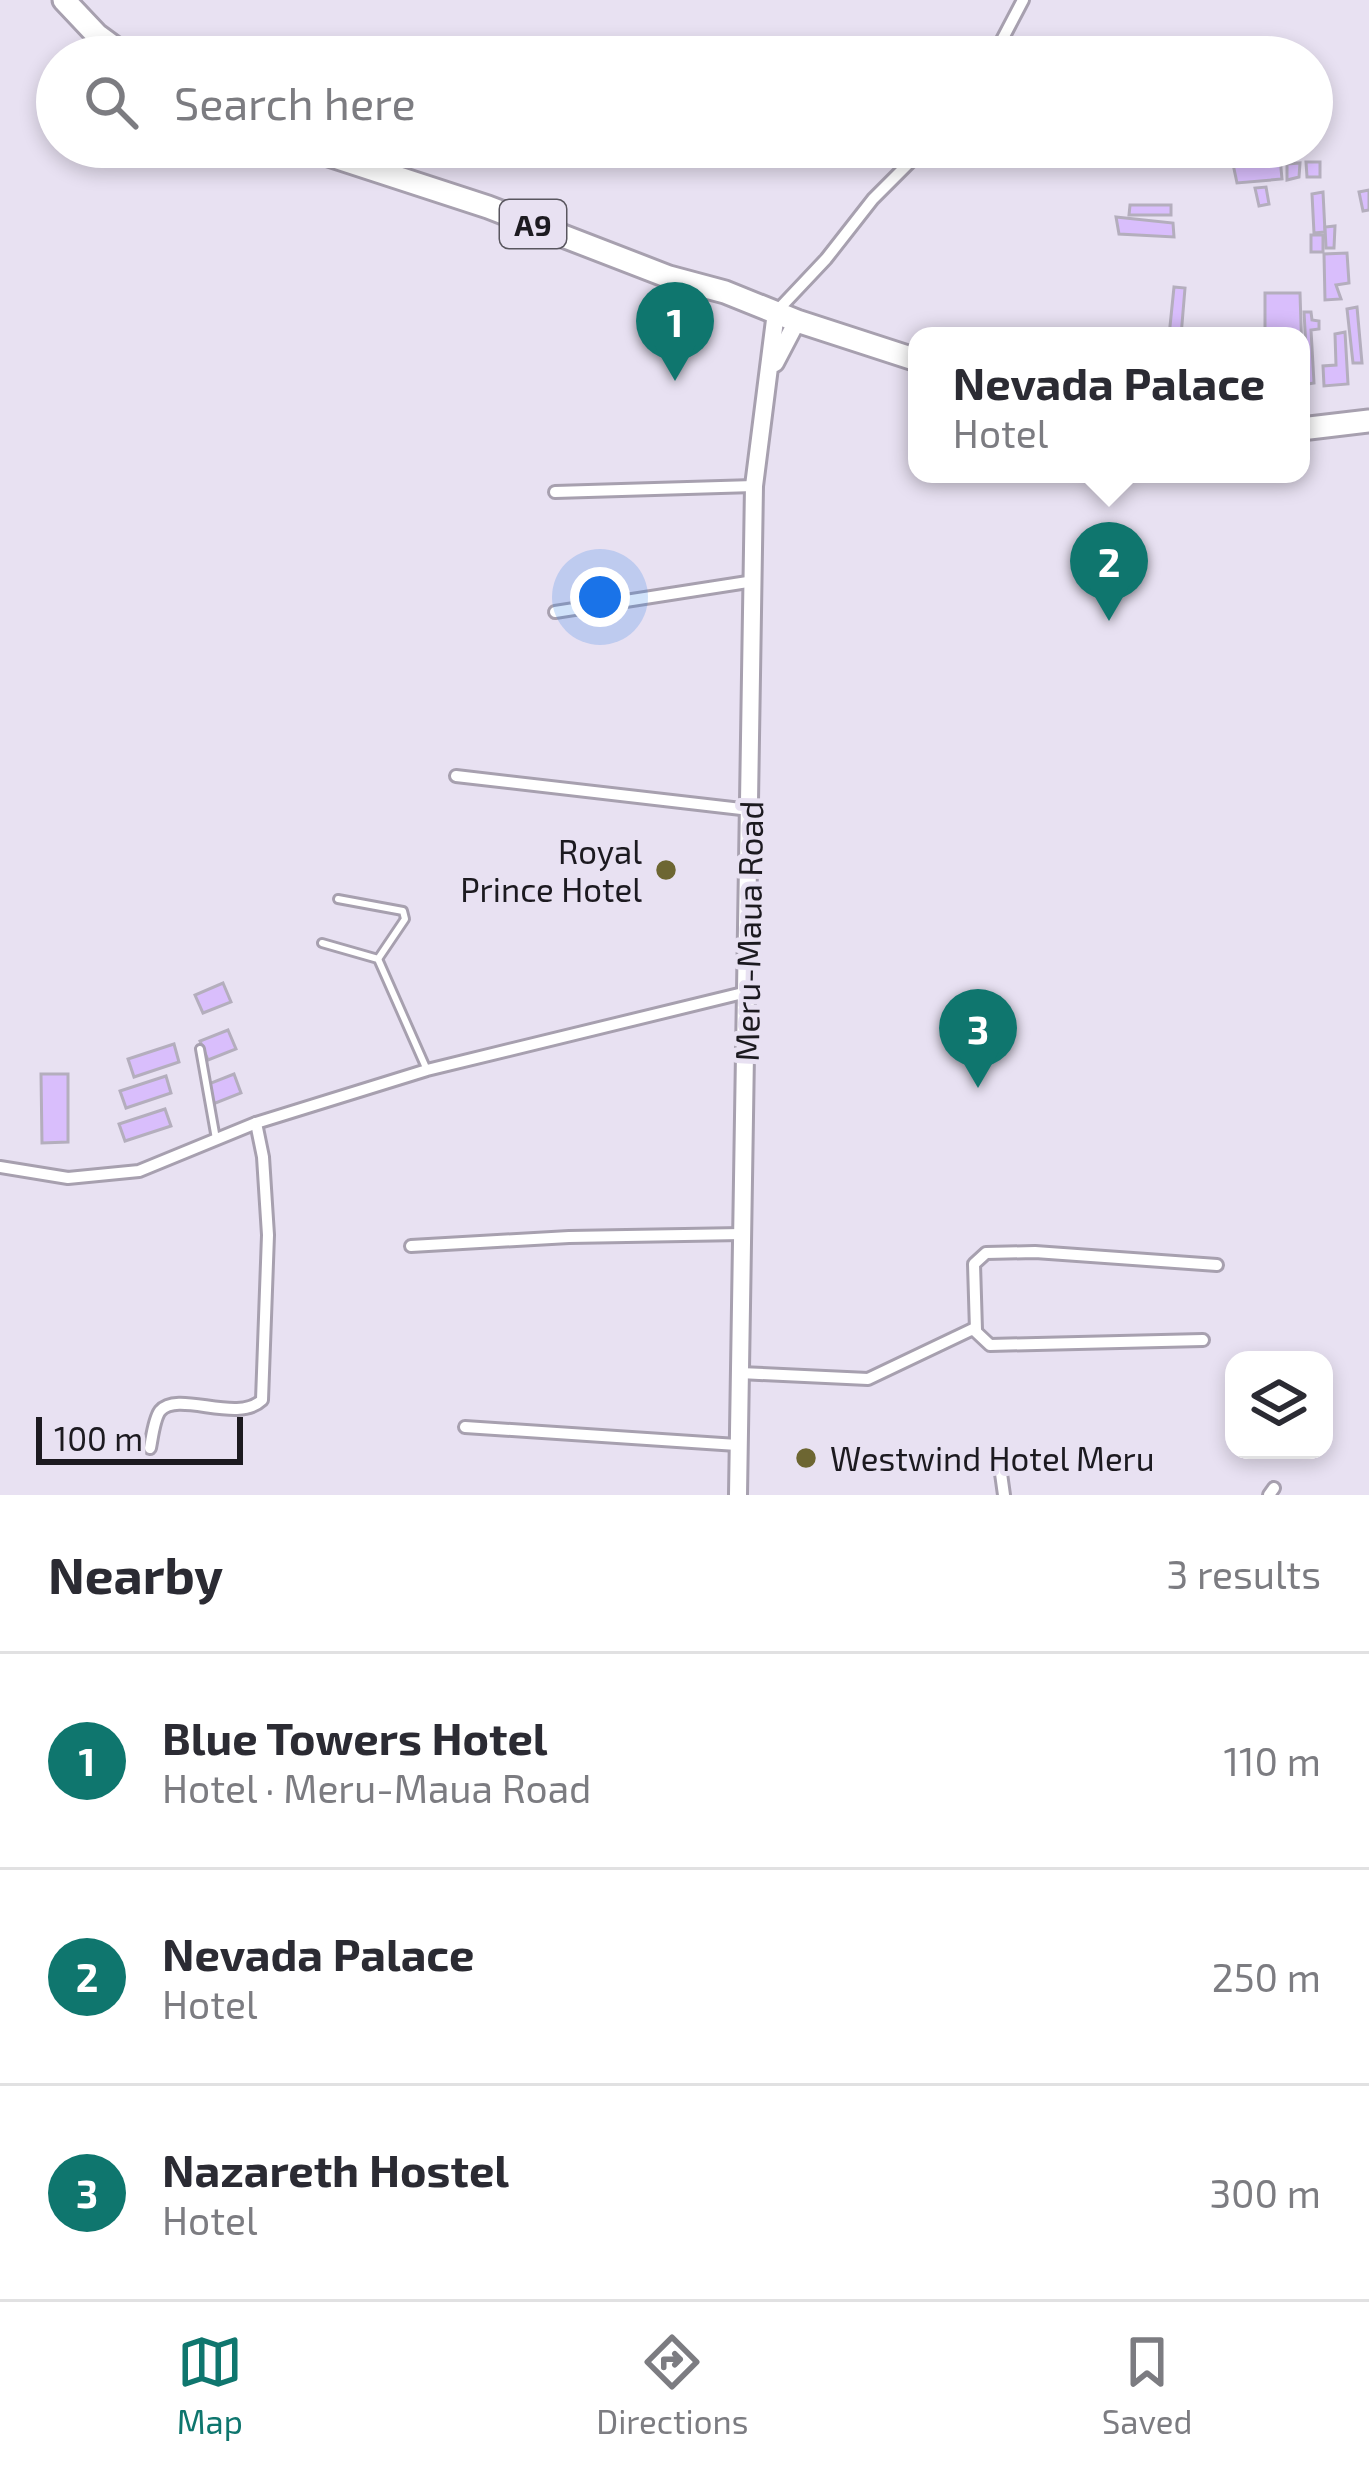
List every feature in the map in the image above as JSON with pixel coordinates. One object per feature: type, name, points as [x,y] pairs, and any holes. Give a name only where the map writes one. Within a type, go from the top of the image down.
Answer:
[{"type":"highway","points":[[64,0],[98,36]]},
{"type":"highway","name":"A9","points":[[368,168],[908,357]]},
{"type":"highway","points":[[1310,428],[1369,421]]},
{"type":"main road","name":"Meru-Maua Road","points":[[738,1495],[754,486],[778,313]]},
{"type":"street","points":[[1004,36],[1023,0]]},
{"type":"street","points":[[778,313],[904,168]]},
{"type":"street","points":[[778,313],[805,284]]},
{"type":"street","points":[[556,492],[754,486]]},
{"type":"street","points":[[555,612],[754,581]]},
{"type":"street","points":[[456,776],[750,810]]},
{"type":"street","points":[[0,1167],[68,1178],[140,1172],[216,1138],[427,1070],[747,992]]},
{"type":"street","points":[[150,1448],[164,1408],[178,1404],[254,1408],[262,1400],[268,1235],[256,1124]]},
{"type":"street","points":[[410,1246],[742,1234]]},
{"type":"street","points":[[1203,1340],[990,1345],[976,1330],[974,1264],[986,1252],[1035,1252],[1217,1265]]},
{"type":"street","points":[[740,1373],[868,1379],[976,1330]]},
{"type":"street","points":[[465,1427],[737,1445]]},
{"type":"street","points":[[999,1459],[1004,1495]]},
{"type":"lane","points":[[338,899],[403,911],[406,919],[378,958]]},
{"type":"lane","points":[[322,943],[378,958]]},
{"type":"lane","points":[[378,958],[427,1070]]},
{"type":"lane","points":[[200,1049],[216,1138]]},
{"type":"building","points":[[1234,168],[1281,168],[1282,179],[1237,183]]},
{"type":"building","points":[[1287,168],[1300,168],[1299,177],[1287,180]]},
{"type":"building","points":[[1306,168],[1320,168],[1320,177],[1307,177]]},
{"type":"building","points":[[1266,187],[1269,204],[1259,206],[1255,188]]},
{"type":"building","points":[[1369,190],[1369,210],[1363,211],[1359,192]]},
{"type":"building","points":[[1323,192],[1325,232],[1314,233],[1312,194]]},
{"type":"building","points":[[1130,205],[1171,205],[1171,215],[1129,215]]},
{"type":"building","points":[[1116,217],[1173,223],[1174,237],[1119,234]]},
{"type":"building","points":[[1335,226],[1334,248],[1326,248],[1325,227]]},
{"type":"building","points":[[1311,235],[1323,235],[1323,252],[1311,252]]},
{"type":"building","points":[[1347,253],[1349,283],[1336,285],[1341,299],[1325,300],[1324,254]]},
{"type":"building","points":[[1174,287],[1185,288],[1182,327],[1170,327]]},
{"type":"building","points":[[1265,293],[1300,293],[1301,327],[1265,327]]},
{"type":"building","points":[[1357,307],[1362,363],[1353,363],[1347,309]]},
{"type":"building","points":[[1304,312],[1311,312],[1319,329],[1311,330],[1314,383],[1310,384],[1310,327],[1305,327]]},
{"type":"building","points":[[1345,332],[1348,384],[1324,386],[1323,366],[1336,365],[1335,334]]},
{"type":"building","points":[[223,983],[231,1002],[203,1013],[195,995]]},
{"type":"building","points":[[228,1030],[236,1049],[208,1060],[200,1041]]},
{"type":"building","points":[[174,1044],[179,1062],[134,1077],[128,1059]]},
{"type":"building","points":[[41,1074],[68,1074],[68,1142],[42,1143]]},
{"type":"building","points":[[234,1074],[241,1093],[213,1104],[206,1085]]},
{"type":"building","points":[[166,1076],[171,1093],[126,1108],[120,1091]]},
{"type":"building","points":[[165,1109],[171,1126],[125,1141],[119,1124]]},
{"type":"place","name":"Blue Towers Hotel","points":[[675,381]]},
{"type":"place","name":"Nevada Palace","points":[[1109,621]]},
{"type":"place","name":"Royal Prince Hotel","points":[[666,870]]},
{"type":"place","name":"Nazareth Hostel","points":[[978,1088]]},
{"type":"place","name":"Westwind Hotel Meru","points":[[806,1458]]}]
